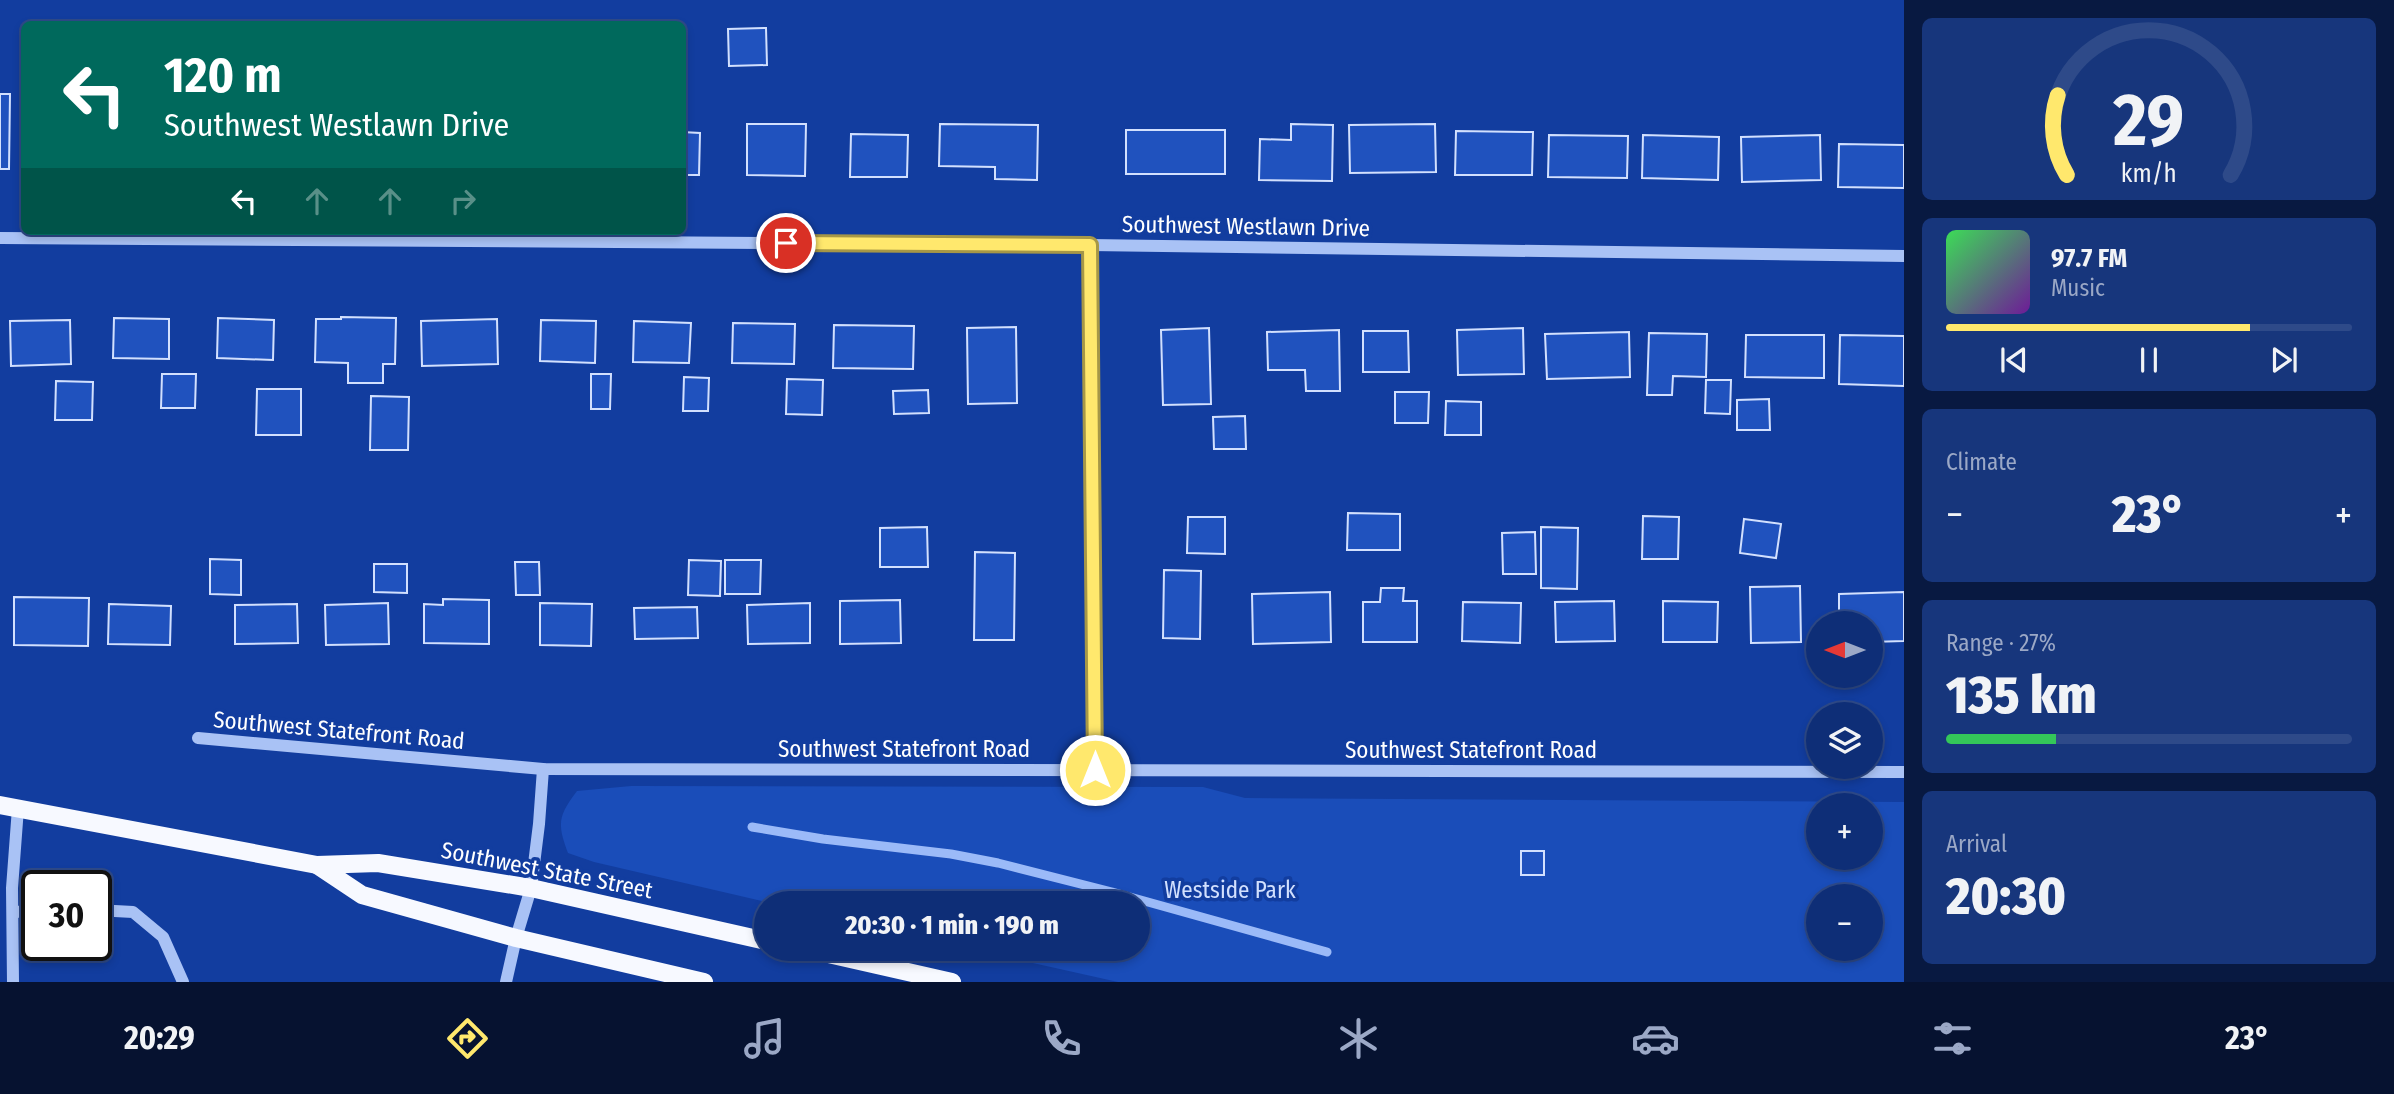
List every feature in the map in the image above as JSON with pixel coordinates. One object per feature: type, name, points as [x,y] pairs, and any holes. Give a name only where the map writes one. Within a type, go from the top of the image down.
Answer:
[{"type":"main road","name":"Southwest State Street","points":[[0,805],[317,865],[379,863],[531,888],[754,937]]},
{"type":"main road","name":"Southwest State Street","points":[[317,865],[362,895],[516,938],[704,982]]},
{"type":"main road","points":[[859,961],[952,982]]},
{"type":"street","name":"Southwest Westlawn Drive","points":[[0,238],[1090,245],[1904,256]]},
{"type":"street","points":[[1090,245],[1095,770]]},
{"type":"street","name":"Southwest Statefront Road","points":[[198,738],[543,769],[1904,772]]},
{"type":"street","points":[[506,982],[531,888],[543,769]]},
{"type":"street","points":[[13,982],[12,888],[18,808]]},
{"type":"street","points":[[112,911],[133,912],[163,937],[183,982]]},
{"type":"street","points":[[13,912],[21,912]]},
{"type":"green space","name":"Westside Park","points":[[631,786],[1203,787],[1245,798],[1806,801],[1806,870],[1883,870],[1883,802],[1904,802],[1904,982],[1118,982],[1024,961],[1150,961],[1150,891],[754,891],[754,899],[594,862],[568,853],[561,827],[566,807],[577,791]]},
{"type":"building","points":[[766,28],[767,65],[729,66],[728,29]]},
{"type":"building","points":[[0,94],[10,94],[9,169],[0,169]]},
{"type":"building","points":[[747,124],[806,124],[805,176],[747,175]]},
{"type":"building","points":[[940,124],[1038,125],[1037,180],[995,179],[995,167],[939,166]]},
{"type":"building","points":[[1291,124],[1333,125],[1332,181],[1259,180],[1260,139],[1291,140]]},
{"type":"building","points":[[1435,124],[1436,172],[1350,173],[1349,125]]},
{"type":"building","points":[[1126,130],[1225,130],[1225,174],[1126,174]]},
{"type":"building","points":[[1456,131],[1533,132],[1532,175],[1455,175]]},
{"type":"building","points":[[686,132],[700,133],[699,175],[686,175]]},
{"type":"building","points":[[851,134],[908,135],[907,177],[850,177]]},
{"type":"building","points":[[1549,135],[1628,136],[1627,178],[1548,177]]},
{"type":"building","points":[[1643,135],[1719,137],[1718,180],[1642,178]]},
{"type":"building","points":[[1820,135],[1821,180],[1742,182],[1741,137]]},
{"type":"building","points":[[1839,144],[1904,145],[1904,188],[1838,187]]},
{"type":"building","points":[[114,318],[169,319],[169,359],[113,358]]},
{"type":"building","points":[[218,318],[274,320],[273,360],[217,358]]},
{"type":"building","points":[[396,318],[395,364],[383,364],[383,383],[348,383],[348,363],[315,362],[316,319]]},
{"type":"building","points":[[497,319],[498,364],[422,366],[421,321]]},
{"type":"building","points":[[70,320],[71,364],[11,366],[10,321]]},
{"type":"building","points":[[541,320],[596,321],[595,363],[540,361]]},
{"type":"building","points":[[634,321],[691,323],[689,363],[633,362]]},
{"type":"building","points":[[733,323],[795,324],[794,364],[732,363]]},
{"type":"building","points":[[834,325],[914,326],[913,369],[833,368]]},
{"type":"building","points":[[1016,327],[1017,403],[968,404],[967,328]]},
{"type":"building","points":[[1209,328],[1211,404],[1163,405],[1161,330]]},
{"type":"building","points":[[1523,328],[1524,374],[1458,375],[1457,330]]},
{"type":"building","points":[[1339,330],[1340,391],[1306,391],[1305,370],[1268,370],[1267,332]]},
{"type":"building","points":[[1363,331],[1408,331],[1409,372],[1363,372]]},
{"type":"building","points":[[1629,332],[1630,377],[1547,379],[1545,334]]},
{"type":"building","points":[[1649,333],[1707,334],[1706,377],[1673,376],[1672,395],[1647,395]]},
{"type":"building","points":[[1746,335],[1824,335],[1824,378],[1745,377]]},
{"type":"building","points":[[1840,335],[1904,336],[1904,386],[1839,384]]},
{"type":"building","points":[[162,374],[196,374],[195,408],[161,408]]},
{"type":"building","points":[[591,374],[611,374],[610,409],[591,409]]},
{"type":"building","points":[[684,377],[709,378],[708,411],[683,411]]},
{"type":"building","points":[[787,379],[823,380],[822,415],[786,414]]},
{"type":"building","points":[[1706,380],[1731,380],[1730,414],[1705,413]]},
{"type":"building","points":[[56,381],[93,382],[92,420],[55,420]]},
{"type":"building","points":[[257,389],[301,389],[301,435],[256,435]]},
{"type":"building","points":[[928,390],[929,413],[894,414],[893,391]]},
{"type":"building","points":[[1395,392],[1429,392],[1428,423],[1395,423]]},
{"type":"building","points":[[371,396],[409,397],[408,450],[370,450]]},
{"type":"building","points":[[1769,399],[1770,430],[1737,430],[1737,400]]},
{"type":"building","points":[[1446,401],[1481,402],[1481,435],[1445,435]]},
{"type":"building","points":[[1245,416],[1246,449],[1214,449],[1213,417]]},
{"type":"building","points":[[1348,513],[1400,514],[1400,550],[1347,550]]},
{"type":"building","points":[[1643,516],[1679,517],[1678,559],[1642,559]]},
{"type":"building","points":[[1188,517],[1225,517],[1225,554],[1187,553]]},
{"type":"building","points":[[1744,519],[1781,524],[1776,558],[1740,553]]},
{"type":"building","points":[[927,527],[928,567],[880,567],[880,528]]},
{"type":"building","points":[[1541,527],[1578,528],[1577,589],[1541,588]]},
{"type":"building","points":[[1535,532],[1536,574],[1503,574],[1502,533]]},
{"type":"building","points":[[975,552],[1015,553],[1014,640],[974,640]]},
{"type":"building","points":[[210,559],[241,560],[241,595],[210,594]]},
{"type":"building","points":[[689,560],[721,561],[720,596],[688,595]]},
{"type":"building","points":[[725,560],[761,560],[760,594],[725,594]]},
{"type":"building","points":[[515,562],[539,562],[540,595],[516,595]]},
{"type":"building","points":[[374,564],[407,564],[407,593],[374,592]]},
{"type":"building","points":[[1164,570],[1201,571],[1200,639],[1163,638]]},
{"type":"building","points":[[1800,586],[1801,642],[1751,643],[1750,587]]},
{"type":"building","points":[[1381,588],[1404,588],[1403,601],[1417,601],[1417,642],[1363,642],[1363,602],[1380,602]]},
{"type":"building","points":[[1330,592],[1331,642],[1253,644],[1252,594]]},
{"type":"building","points":[[1904,592],[1904,641],[1883,642],[1883,611],[1839,611],[1839,594]]},
{"type":"building","points":[[14,597],[89,598],[88,646],[14,645]]},
{"type":"building","points":[[443,599],[489,600],[489,644],[424,643],[424,604],[443,605]]},
{"type":"building","points":[[900,600],[901,643],[840,644],[840,601]]},
{"type":"building","points":[[1614,601],[1615,641],[1556,642],[1555,602]]},
{"type":"building","points":[[1663,601],[1718,602],[1717,642],[1663,642]]},
{"type":"building","points":[[1463,602],[1521,603],[1520,643],[1462,641]]},
{"type":"building","points":[[388,603],[389,644],[326,645],[325,605]]},
{"type":"building","points":[[540,603],[592,604],[591,646],[540,645]]},
{"type":"building","points":[[810,603],[810,643],[748,644],[747,605]]},
{"type":"building","points":[[109,604],[171,606],[170,645],[108,644]]},
{"type":"building","points":[[297,604],[298,643],[235,644],[235,605]]},
{"type":"building","points":[[697,607],[698,638],[635,639],[634,608]]},
{"type":"building","points":[[1521,851],[1544,851],[1544,875],[1521,875]]},
{"type":"waterway","points":[[752,827],[998,863],[1327,952]]},
{"type":"route","points":[[786,243],[1090,245],[1095,770]]}]
